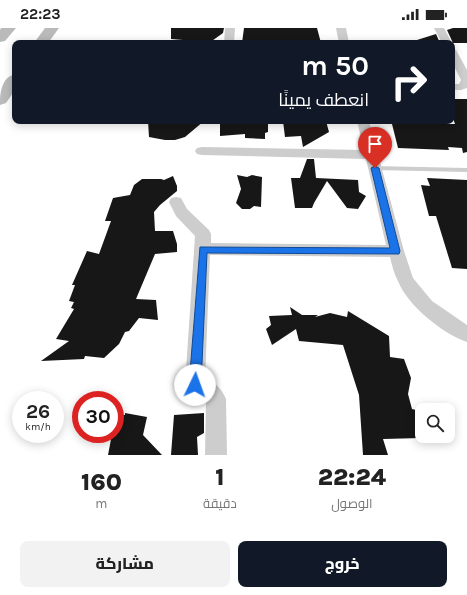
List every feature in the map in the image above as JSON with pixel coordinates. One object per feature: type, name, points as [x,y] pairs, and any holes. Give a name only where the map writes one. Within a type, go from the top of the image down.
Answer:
[{"type":"street","points":[[0,38],[9,28]]},
{"type":"street","points":[[43,40],[52,28]]},
{"type":"street","points":[[229,40],[230,28]]},
{"type":"street","points":[[341,28],[343,40]]},
{"type":"street","points":[[439,28],[445,40]]},
{"type":"street","points":[[455,58],[467,80],[466,84],[461,88],[455,87]]},
{"type":"street","points":[[0,100],[12,83]]},
{"type":"street","points":[[364,124],[396,251],[406,281],[426,306],[455,328],[467,334]]},
{"type":"street","points":[[202,151],[373,162]]},
{"type":"street","points":[[176,202],[181,212],[203,234],[198,386],[210,392],[216,399],[216,455]]},
{"type":"street","points":[[203,249],[396,251]]},
{"type":"lane","points":[[373,162],[467,170]]},
{"type":"building","points":[[171,28],[224,28],[223,33],[213,40],[171,39]]},
{"type":"building","points":[[244,28],[317,28],[320,40],[242,40]]},
{"type":"building","points":[[453,28],[467,28],[467,43],[455,43],[455,40],[452,40],[447,30]]},
{"type":"building","points":[[436,34],[439,40],[417,40]]},
{"type":"building","points":[[455,99],[467,99],[467,152],[463,153],[462,148],[448,147],[449,150],[398,148],[392,124],[455,124]]},
{"type":"building","points":[[148,124],[200,124],[185,137],[175,140],[149,137]]},
{"type":"building","points":[[220,124],[268,124],[268,132],[265,133],[265,139],[245,138],[245,134],[220,136]]},
{"type":"building","points":[[283,124],[327,124],[329,132],[303,147],[301,136],[285,137]]},
{"type":"building","points":[[307,159],[314,159],[316,178],[358,180],[359,192],[366,196],[358,209],[347,208],[327,181],[312,208],[295,208],[291,178],[300,178]]},
{"type":"building","points":[[237,175],[262,177],[261,207],[254,206],[250,209],[242,209],[236,203],[241,189]]},
{"type":"building","points":[[173,176],[177,186],[177,191],[154,212],[155,231],[173,231],[177,244],[177,252],[155,254],[136,299],[156,300],[158,320],[139,318],[129,331],[125,332],[119,344],[104,358],[85,356],[84,359],[41,361],[69,341],[56,339],[74,309],[71,308],[74,302],[69,301],[75,285],[72,285],[87,251],[99,254],[111,221],[105,221],[113,198],[130,195],[134,185],[142,179],[164,180]]},
{"type":"building","points":[[427,178],[467,180],[467,269],[452,268],[436,216],[429,216],[421,185],[430,186]]},
{"type":"building","points":[[290,307],[302,315],[318,315],[315,317],[330,313],[347,317],[348,311],[389,336],[390,357],[404,359],[411,378],[408,394],[412,409],[415,410],[415,438],[383,439],[388,455],[363,455],[359,395],[343,345],[299,341],[296,329],[272,345],[266,329],[271,325],[269,316],[292,315]]},
{"type":"building","points":[[125,413],[147,417],[143,435],[162,455],[108,455],[110,443],[124,443]]},
{"type":"building","points":[[204,413],[204,433],[197,437],[198,455],[171,455],[174,415]]},
{"type":"route","points":[[195,385],[203,249],[396,251],[375,168]]}]
